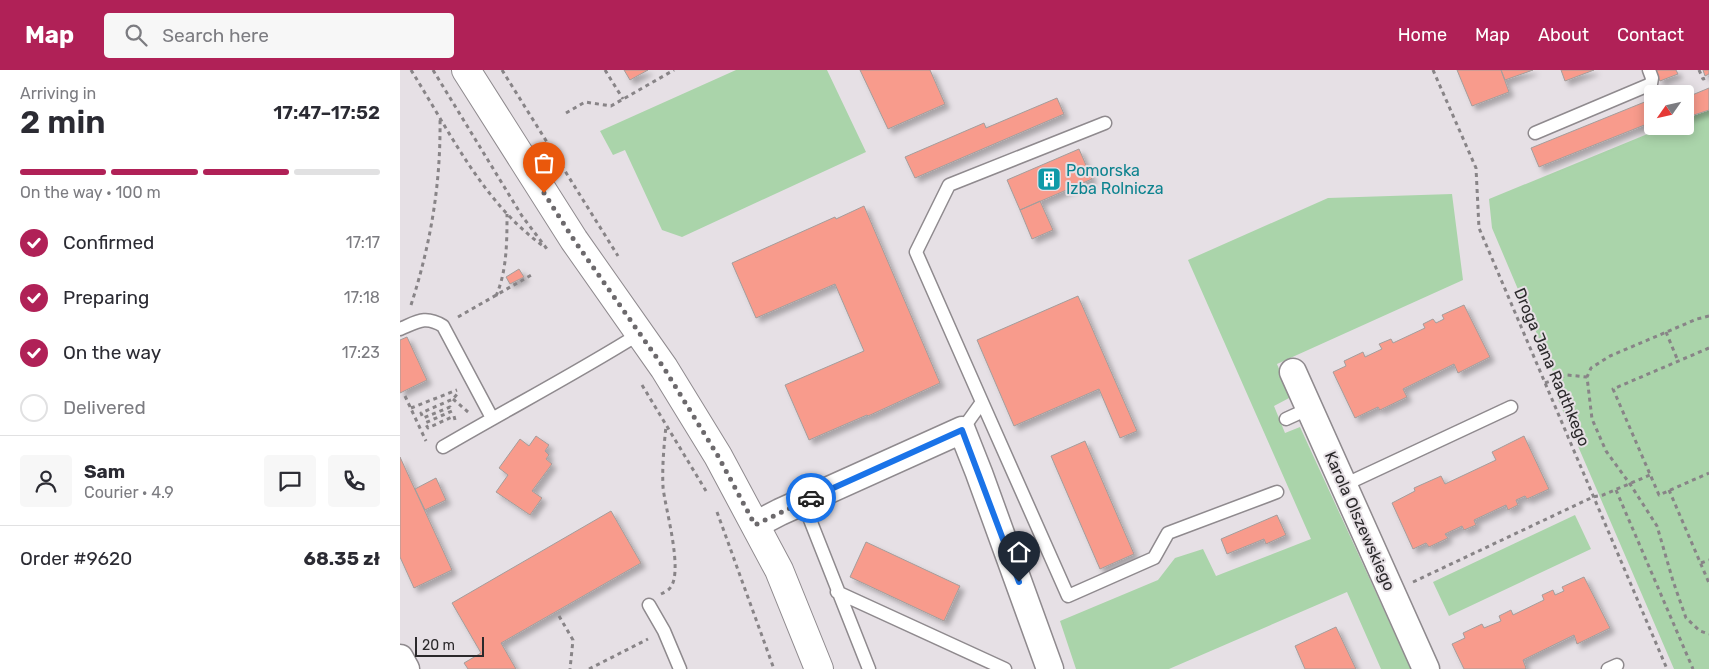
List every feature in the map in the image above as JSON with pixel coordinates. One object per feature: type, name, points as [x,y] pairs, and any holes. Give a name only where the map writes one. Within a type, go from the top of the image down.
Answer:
[{"type":"main road","points":[[466,70],[574,240],[664,368],[718,456],[779,570],[819,669]]},
{"type":"street","name":"Karola Olszewskiego","points":[[1293,372],[1426,669]]},
{"type":"street","points":[[755,525],[962,430],[983,482],[1050,669]]},
{"type":"street","points":[[400,658],[406,669]]},
{"type":"lane","points":[[1534,133],[1651,84],[1652,78],[1649,70]]},
{"type":"lane","points":[[1105,123],[949,186],[916,252],[1068,596],[1154,558],[1168,534],[1277,492]]},
{"type":"lane","points":[[402,328],[423,319],[443,326],[492,418]]},
{"type":"lane","points":[[443,447],[492,418],[585,368],[639,334]]},
{"type":"lane","points":[[962,430],[982,402]]},
{"type":"lane","points":[[1344,485],[1511,407]]},
{"type":"lane","points":[[1286,419],[1310,408]]},
{"type":"lane","points":[[803,502],[868,669]]},
{"type":"lane","points":[[837,592],[1005,669]]},
{"type":"lane","points":[[649,605],[664,631],[680,669]]},
{"type":"path","points":[[411,70],[484,187],[528,236],[548,250],[522,216],[433,70]]},
{"type":"path","points":[[605,70],[623,99]]},
{"type":"path","points":[[566,113],[585,102],[611,106],[674,70]]},
{"type":"path","name":"Droga Jana Radthkego","points":[[1433,70],[1476,168],[1479,228],[1667,669]]},
{"type":"path","points":[[1699,70],[1703,79],[1709,77]]},
{"type":"path","points":[[402,328],[423,268],[437,196],[440,116]]},
{"type":"path","points":[[496,296],[507,246],[507,213]]},
{"type":"path","points":[[443,326],[534,274]]},
{"type":"path","points":[[1709,316],[1697,319],[1610,356],[1591,368],[1586,377],[1592,418],[1606,451],[1657,526],[1672,581],[1686,618],[1700,631],[1709,634]]},
{"type":"path","points":[[1666,332],[1678,361]]},
{"type":"path","points":[[1709,348],[1613,389],[1659,495],[1709,473]]},
{"type":"path","points":[[1545,383],[1567,375],[1586,377]]},
{"type":"path","points":[[640,381],[706,492]]},
{"type":"path","points":[[448,426],[456,422],[454,416],[428,428],[425,423],[452,412],[450,406],[423,418],[421,413],[453,399],[461,388]]},
{"type":"path","points":[[411,408],[449,392]]},
{"type":"path","points":[[404,396],[428,445]]},
{"type":"path","points":[[649,605],[671,588],[675,575],[674,552],[663,489],[663,454],[666,425]]},
{"type":"path","points":[[424,436],[432,433]]},
{"type":"path","points":[[1392,592],[1593,497],[1603,496],[1650,475]]},
{"type":"path","points":[[1616,490],[1693,669]]},
{"type":"path","points":[[1669,490],[1709,583]]},
{"type":"path","points":[[716,508],[774,669]]},
{"type":"path","points":[[1701,563],[1709,560]]},
{"type":"path","points":[[559,616],[573,640],[571,669]]},
{"type":"path","points":[[589,669],[607,658],[664,631]]},
{"type":"green space","points":[[736,70],[827,70],[866,152],[682,237],[662,230],[625,150],[613,155],[600,131]]},
{"type":"green space","points":[[1709,110],[1709,669],[1674,669],[1556,395],[1559,386],[1492,228],[1489,199],[1645,135],[1694,135],[1694,116]]},
{"type":"green space","points":[[1452,194],[1463,280],[1277,364],[1291,397],[1274,406],[1285,433],[1300,427],[1411,669],[1381,669],[1347,592],[1169,669],[1076,669],[1060,621],[1158,580],[1175,558],[1203,549],[1216,576],[1311,539],[1188,260],[1328,198]]},
{"type":"green space","points":[[1575,515],[1591,549],[1449,616],[1433,582]]},
{"type":"building","points":[[624,70],[648,70],[630,80]]},
{"type":"building","points":[[860,70],[930,70],[945,104],[888,129]]},
{"type":"building","points":[[1457,70],[1501,70],[1509,92],[1472,106]]},
{"type":"building","points":[[1501,70],[1533,70],[1505,80]]},
{"type":"building","points":[[1561,70],[1594,70],[1565,81]]},
{"type":"building","points":[[1655,70],[1676,70],[1678,74],[1660,81]]},
{"type":"building","points":[[1703,70],[1709,70],[1709,74],[1705,76]]},
{"type":"building","points":[[1709,88],[1709,110],[1694,115],[1694,94]]},
{"type":"building","points":[[1057,98],[1064,114],[915,178],[905,157],[984,123],[986,128]]},
{"type":"building","points":[[1644,102],[1644,125],[1539,167],[1531,148]]},
{"type":"building","name":"Pomorska Izba Rolnicza","points":[[1079,149],[1092,179],[1020,210],[1007,180]]},
{"type":"building","points":[[1040,201],[1053,230],[1032,239],[1020,210]]},
{"type":"building","points":[[864,206],[940,383],[868,416],[809,440],[785,385],[864,351],[835,284],[756,318],[732,263]]},
{"type":"building","points":[[519,269],[524,277],[510,284],[506,277]]},
{"type":"building","points":[[1078,296],[1137,431],[1120,438],[1099,389],[1014,426],[977,340]]},
{"type":"building","points":[[1464,305],[1490,357],[1458,373],[1454,364],[1403,389],[1407,397],[1380,410],[1378,407],[1355,418],[1333,372],[1346,366],[1344,361],[1363,352],[1365,357],[1382,349],[1379,344],[1391,339],[1393,343],[1425,328],[1423,324],[1433,319],[1436,323],[1444,319],[1442,315]]},
{"type":"building","points":[[407,337],[427,380],[400,393],[400,340]]},
{"type":"building","points":[[536,436],[549,445],[545,451],[549,455],[546,459],[552,464],[532,491],[542,498],[530,515],[496,492],[508,475],[499,468],[520,439],[529,446]]},
{"type":"building","points":[[1524,436],[1549,489],[1527,499],[1525,496],[1516,500],[1518,505],[1508,510],[1506,505],[1474,520],[1476,525],[1464,530],[1462,526],[1445,534],[1448,538],[1429,547],[1426,543],[1413,549],[1392,503],[1415,491],[1414,488],[1441,476],[1445,484],[1496,460],[1492,452]]},
{"type":"building","points":[[1085,441],[1134,554],[1100,569],[1051,456]]},
{"type":"building","points":[[400,457],[452,570],[414,588],[400,557]]},
{"type":"building","points":[[436,478],[446,500],[425,510],[415,489]]},
{"type":"building","points":[[611,511],[641,563],[501,643],[516,669],[468,669],[464,663],[481,653],[452,603]]},
{"type":"building","points":[[1277,515],[1286,535],[1266,544],[1264,539],[1227,554],[1221,539]]},
{"type":"building","points":[[866,542],[960,586],[944,621],[850,577]]},
{"type":"building","points":[[1584,577],[1610,628],[1577,644],[1574,635],[1523,660],[1525,669],[1464,669],[1452,644],[1465,638],[1463,633],[1482,624],[1484,628],[1501,621],[1499,616],[1511,610],[1513,615],[1544,600],[1542,595],[1553,590],[1555,595],[1564,591],[1562,587]]},
{"type":"building","points":[[1336,627],[1356,669],[1305,669],[1295,646]]},
{"type":"way so far","points":[[544,193],[624,314],[664,368],[718,456],[755,525],[811,498]]},
{"type":"place","name":"Pomorska Izba Rolnicza","points":[[1049,179]]},
{"type":"route","points":[[811,498],[962,430],[1019,582]]}]
